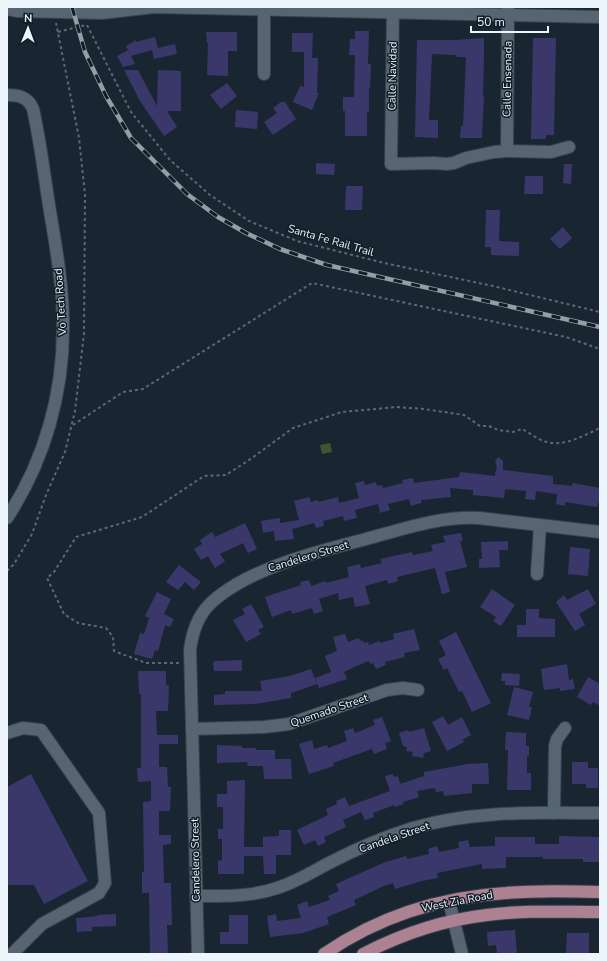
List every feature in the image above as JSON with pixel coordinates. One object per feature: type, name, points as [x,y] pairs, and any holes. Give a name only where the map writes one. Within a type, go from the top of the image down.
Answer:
[{"type":"main road","name":"West Zia Road","points":[[324,954],[344,941],[383,922],[412,910],[449,900],[486,894],[511,892],[600,892]]},
{"type":"main road","name":"West Zia Road","points":[[363,954],[412,932],[454,920],[506,913],[600,912]]},
{"type":"street","points":[[7,9],[17,11],[102,13],[154,7],[393,9],[508,11],[600,17]]},
{"type":"street","points":[[264,74],[268,9]]},
{"type":"street","name":"Calle Navidad","points":[[393,9],[391,164],[447,164],[494,152],[507,151]]},
{"type":"street","name":"Calle Ensenada","points":[[507,151],[508,11]]},
{"type":"street","name":"Vo Tech Road","points":[[7,95],[22,97],[31,104],[33,109],[54,239],[63,321],[63,348],[60,375],[50,425],[34,469],[20,499],[7,518]]},
{"type":"street","points":[[507,151],[551,152],[569,147]]},
{"type":"street","name":"Candelero Street","points":[[198,954],[190,650],[192,638],[201,615],[208,606],[228,589],[259,572],[304,555],[451,518],[479,518],[600,532]]},
{"type":"street","points":[[537,574],[540,525]]},
{"type":"street","name":"Quemado Street","points":[[192,729],[264,727],[288,724],[299,722],[387,690],[403,688],[418,690]]},
{"type":"street","points":[[7,733],[23,728],[41,730],[99,813],[105,883],[99,893],[42,924],[12,954]]},
{"type":"street","points":[[554,813],[555,746],[557,739],[565,728]]},
{"type":"street","name":"Candela Street","points":[[196,896],[245,895],[276,889],[298,880],[361,848],[395,834],[429,824],[463,817],[500,813],[600,813]]},
{"type":"street","points":[[449,900],[462,954]]},
{"type":"path","name":"Santa Fe Rail Trail","points":[[58,32],[87,25],[131,112],[170,160],[210,195],[249,221],[297,241],[384,264],[492,286],[600,312]]},
{"type":"path","points":[[72,426],[123,392],[143,389],[312,284],[566,337],[600,349]]},
{"type":"path","points":[[190,663],[146,663],[114,651],[113,637],[106,628],[78,623],[64,614],[47,578],[54,572],[76,538],[142,517],[204,476],[226,475],[293,428],[342,412],[397,408],[424,409],[464,415],[480,426],[489,426],[498,430],[513,432],[522,429],[546,442],[557,444],[578,438],[600,428]]},
{"type":"green space","points":[[330,443],[332,452],[322,454],[320,445]]},
{"type":"building","points":[[355,31],[369,31],[368,64],[371,64],[369,112],[367,112],[367,136],[345,136],[345,111],[343,111],[343,97],[354,97],[355,55],[349,55],[350,39],[355,39]]},
{"type":"building","points":[[206,32],[237,32],[237,51],[228,51],[228,76],[207,75],[208,43]]},
{"type":"building","points":[[292,33],[313,33],[312,58],[318,58],[317,93],[319,93],[312,110],[293,102],[300,86],[304,87],[304,52],[292,52]]},
{"type":"building","points":[[155,37],[158,48],[175,44],[177,54],[154,59],[152,50],[131,56],[126,46],[136,40],[136,42]]},
{"type":"building","points":[[484,38],[482,138],[460,138],[461,126],[463,126],[466,57],[432,54],[429,120],[438,120],[438,138],[415,137],[417,40]]},
{"type":"building","points":[[533,38],[556,38],[554,135],[546,135],[546,139],[531,139]]},
{"type":"building","points":[[128,50],[135,64],[123,67],[117,56]]},
{"type":"building","points":[[124,70],[138,70],[157,106],[158,70],[181,71],[181,111],[167,111],[177,127],[164,136],[140,101]]},
{"type":"building","points":[[227,83],[237,96],[221,109],[210,95]]},
{"type":"building","points":[[281,102],[285,102],[296,119],[273,135],[264,122],[277,113],[273,108]]},
{"type":"building","points":[[236,110],[258,112],[257,129],[235,127]]},
{"type":"building","points":[[316,163],[335,164],[334,175],[316,174]]},
{"type":"building","points":[[564,164],[572,164],[571,184],[563,183]]},
{"type":"building","points":[[525,176],[543,176],[543,194],[524,194]]},
{"type":"building","points":[[346,186],[363,186],[362,210],[345,210]]},
{"type":"building","points":[[486,210],[500,210],[499,241],[519,242],[519,256],[491,255],[491,247],[485,247]]},
{"type":"building","points":[[563,227],[572,238],[560,249],[550,239]]},
{"type":"building","points":[[499,457],[503,461],[503,470],[553,476],[553,484],[572,486],[573,483],[600,488],[600,503],[598,503],[597,507],[565,502],[565,506],[556,504],[557,494],[536,491],[535,500],[525,499],[526,491],[505,489],[504,498],[473,495],[473,490],[450,488],[451,497],[421,500],[421,503],[411,506],[409,499],[388,504],[390,510],[380,513],[378,504],[355,510],[357,518],[344,521],[343,516],[323,521],[324,526],[316,528],[314,523],[292,529],[294,539],[275,541],[274,531],[263,533],[261,521],[280,518],[280,523],[299,520],[294,501],[309,497],[311,502],[318,500],[318,502],[338,497],[339,503],[359,498],[355,483],[364,481],[365,485],[376,482],[377,486],[382,485],[383,488],[403,483],[402,480],[413,478],[414,483],[459,477],[460,472],[495,476],[497,469],[495,460]]},
{"type":"building","points":[[245,523],[257,549],[248,553],[243,543],[220,554],[225,561],[215,568],[208,556],[201,560],[194,549],[202,544],[200,540],[212,532],[215,537]]},
{"type":"building","points":[[461,533],[463,540],[460,542],[467,567],[445,572],[450,592],[442,594],[435,568],[397,577],[398,581],[388,584],[387,580],[365,586],[370,604],[355,607],[353,597],[339,600],[338,593],[319,599],[323,611],[314,614],[312,608],[292,614],[291,610],[272,617],[265,597],[301,585],[300,582],[309,580],[311,586],[326,581],[326,583],[349,577],[347,567],[360,564],[361,568],[382,563],[380,559],[412,552],[413,555],[433,551],[431,545],[445,542],[443,536]]},
{"type":"building","points":[[508,541],[508,550],[499,550],[500,567],[479,568],[479,559],[482,559],[481,542]]},
{"type":"building","points":[[570,547],[590,549],[588,576],[568,574]]},
{"type":"building","points":[[179,565],[201,582],[194,590],[185,582],[178,590],[166,582]]},
{"type":"building","points":[[492,589],[515,605],[501,626],[493,621],[496,617],[480,607]]},
{"type":"building","points":[[588,589],[596,604],[579,614],[585,625],[575,631],[556,602],[564,595],[567,600]]},
{"type":"building","points":[[157,592],[171,599],[164,614],[174,619],[170,627],[165,625],[158,651],[155,650],[152,659],[134,654],[140,633],[144,634],[149,618],[145,616]]},
{"type":"building","points":[[251,604],[264,627],[258,630],[261,634],[246,642],[233,620],[245,614],[242,609]]},
{"type":"building","points":[[526,609],[539,609],[539,618],[555,619],[555,637],[517,637],[517,625],[526,625]]},
{"type":"building","points":[[414,629],[420,650],[404,653],[405,657],[385,662],[386,665],[376,669],[373,663],[370,664],[369,661],[344,672],[347,679],[319,688],[315,678],[331,672],[325,656],[337,651],[333,637],[345,634],[348,642],[359,638],[360,641],[362,640],[364,643],[368,642],[369,645],[379,641],[380,643],[394,639],[393,634]]},
{"type":"building","points":[[456,632],[491,703],[472,712],[462,691],[459,692],[447,668],[444,670],[438,659],[446,655],[439,641]]},
{"type":"building","points":[[242,660],[242,671],[214,671],[213,663],[215,661]]},
{"type":"building","points":[[567,664],[569,680],[573,679],[575,689],[560,691],[560,688],[544,690],[541,669]]},
{"type":"building","points":[[311,669],[317,684],[291,693],[291,698],[255,704],[214,705],[214,695],[225,694],[225,691],[262,691],[260,681],[290,676]]},
{"type":"building","points":[[138,671],[166,671],[166,685],[169,685],[168,711],[156,711],[157,735],[178,735],[178,744],[159,744],[159,767],[167,767],[168,787],[171,787],[170,811],[159,811],[159,835],[171,835],[171,844],[163,845],[164,883],[171,883],[172,925],[167,925],[168,954],[150,954],[149,893],[142,893],[142,872],[144,872],[143,802],[151,801],[151,781],[138,782],[137,768],[141,768],[141,694],[139,694]]},
{"type":"building","points":[[502,673],[520,674],[519,686],[505,685],[505,681],[501,681]]},
{"type":"building","points":[[588,677],[600,684],[600,706],[593,702],[591,705],[577,697]]},
{"type":"building","points":[[514,687],[533,692],[529,707],[532,707],[529,720],[507,715]]},
{"type":"building","points":[[443,716],[448,725],[462,717],[471,735],[462,740],[464,742],[447,751],[432,722]]},
{"type":"building","points":[[382,717],[391,741],[385,743],[387,749],[374,754],[372,749],[333,763],[334,766],[309,774],[299,744],[312,740],[314,749],[327,745],[328,748],[347,741],[344,731],[353,728],[355,733],[375,725],[373,720]]},
{"type":"building","points":[[424,728],[431,751],[424,753],[423,758],[412,756],[413,752],[406,751],[407,747],[403,746],[399,733]]},
{"type":"building","points":[[506,732],[526,733],[526,746],[529,746],[529,756],[527,756],[527,773],[531,773],[531,790],[507,790],[508,750],[505,750]]},
{"type":"building","points":[[217,745],[242,746],[242,748],[256,748],[256,750],[275,750],[275,759],[291,759],[292,779],[264,779],[263,766],[248,766],[247,762],[217,763]]},
{"type":"building","points":[[572,762],[588,762],[588,768],[598,768],[598,788],[586,788],[586,784],[572,784]]},
{"type":"building","points":[[488,763],[489,784],[472,784],[472,793],[444,796],[443,791],[436,792],[435,788],[417,791],[419,797],[403,802],[404,804],[395,807],[394,805],[373,813],[374,817],[365,820],[361,812],[343,820],[346,827],[324,837],[326,842],[318,846],[315,840],[304,845],[297,830],[328,815],[326,809],[337,804],[336,801],[345,797],[349,806],[390,791],[385,776],[393,774],[394,777],[398,776],[400,784],[424,776],[424,772],[468,764]]},
{"type":"building","points":[[31,774],[88,881],[44,904],[34,885],[7,885],[7,787]]},
{"type":"building","points":[[245,780],[244,847],[263,847],[263,837],[279,836],[279,830],[291,830],[291,855],[276,855],[276,874],[264,874],[263,856],[244,856],[244,874],[218,874],[218,861],[222,860],[222,839],[218,839],[218,829],[223,829],[223,807],[217,807],[217,794],[227,794],[227,781]]},
{"type":"building","points":[[559,836],[599,837],[599,862],[583,862],[583,859],[506,857],[506,868],[482,869],[482,864],[437,873],[438,878],[395,889],[393,883],[384,886],[354,900],[356,905],[327,917],[329,924],[303,933],[270,937],[267,916],[276,914],[277,921],[301,918],[297,905],[307,901],[309,907],[330,900],[328,896],[339,891],[336,884],[383,863],[406,856],[407,859],[429,854],[428,849],[437,846],[439,852],[459,848],[458,842],[468,840],[470,847],[495,846],[495,837],[535,837],[535,844],[559,844]]},
{"type":"building","points":[[116,914],[116,926],[92,927],[92,931],[77,932],[76,918]]},
{"type":"building","points":[[229,915],[248,915],[248,944],[220,944],[220,932],[229,932]]},
{"type":"building","points":[[515,930],[517,954],[497,954],[496,945],[488,946],[487,932]]},
{"type":"building","points":[[567,933],[589,933],[589,954],[566,954]]},
{"type":"railway","points":[[72,7],[85,52],[106,96],[131,138],[187,194],[218,217],[246,233],[280,249],[327,265],[600,327]]}]
